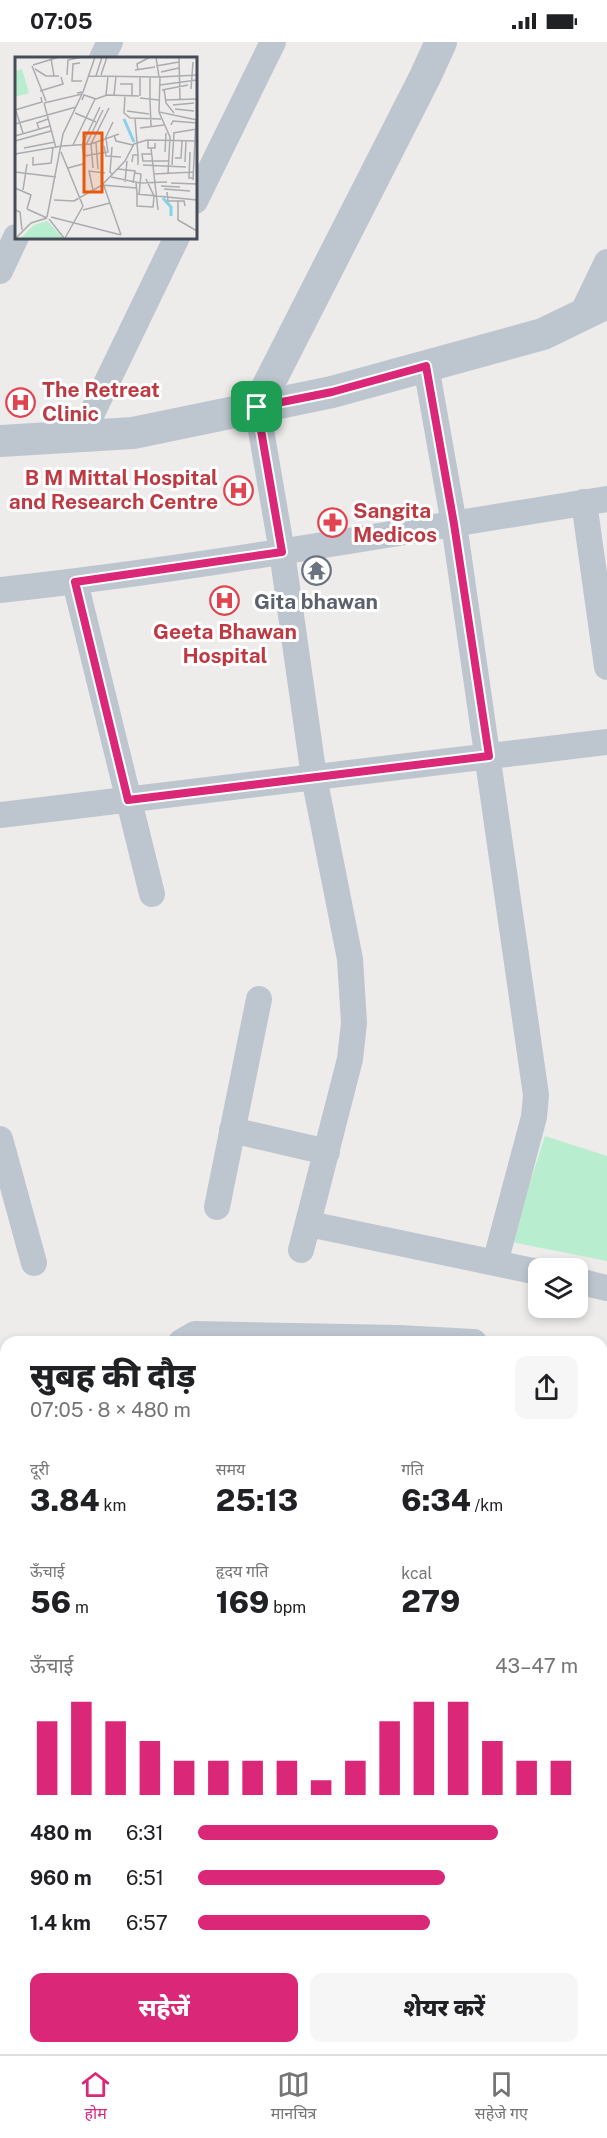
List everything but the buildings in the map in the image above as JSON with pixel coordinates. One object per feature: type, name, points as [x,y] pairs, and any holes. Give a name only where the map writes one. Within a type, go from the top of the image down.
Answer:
[{"type":"street","points":[[102,57],[110,42]]},
{"type":"street","points":[[196,199],[273,42]]},
{"type":"street","points":[[301,1250],[350,1059],[354,1023],[350,959],[314,777],[282,552],[257,407],[441,42]]},
{"type":"street","points":[[0,271],[16,238]]},
{"type":"street","points":[[80,438],[177,238]]},
{"type":"street","points":[[0,441],[80,438],[133,433],[332,392],[543,334],[594,310],[607,262]]},
{"type":"street","points":[[426,366],[454,524],[536,1095],[534,1117],[495,1263]]},
{"type":"street","points":[[0,590],[75,582],[282,552],[596,500],[607,668]]},
{"type":"street","points":[[75,582],[152,894]]},
{"type":"street","points":[[0,815],[607,742]]},
{"type":"street","points":[[217,1207],[259,999]]},
{"type":"street","points":[[232,1130],[327,1152]]},
{"type":"street","points":[[0,1138],[34,1263]]},
{"type":"street","points":[[309,1224],[528,1270]]},
{"type":"street","points":[[588,1283],[607,1288]]},
{"type":"street","points":[[192,1336],[195,1334],[296,1336]]},
{"type":"green space","points":[[545,1136],[607,1156],[607,1261],[511,1242]]},
{"type":"place","name":"The Retreat Clinic","points":[[21,402]]},
{"type":"place","name":"B M Mittal Hospital and Research Centre","points":[[239,490]]},
{"type":"place","name":"Sangita Medicos","points":[[332,523]]},
{"type":"place","name":"Gita bhawan","points":[[316,571]]},
{"type":"place","name":"Geeta Bhawan Hospital","points":[[225,601]]},
{"type":"route","points":[[426,366],[454,524],[489,756],[128,800],[75,582],[282,552],[257,407],[332,392],[426,366]]}]
